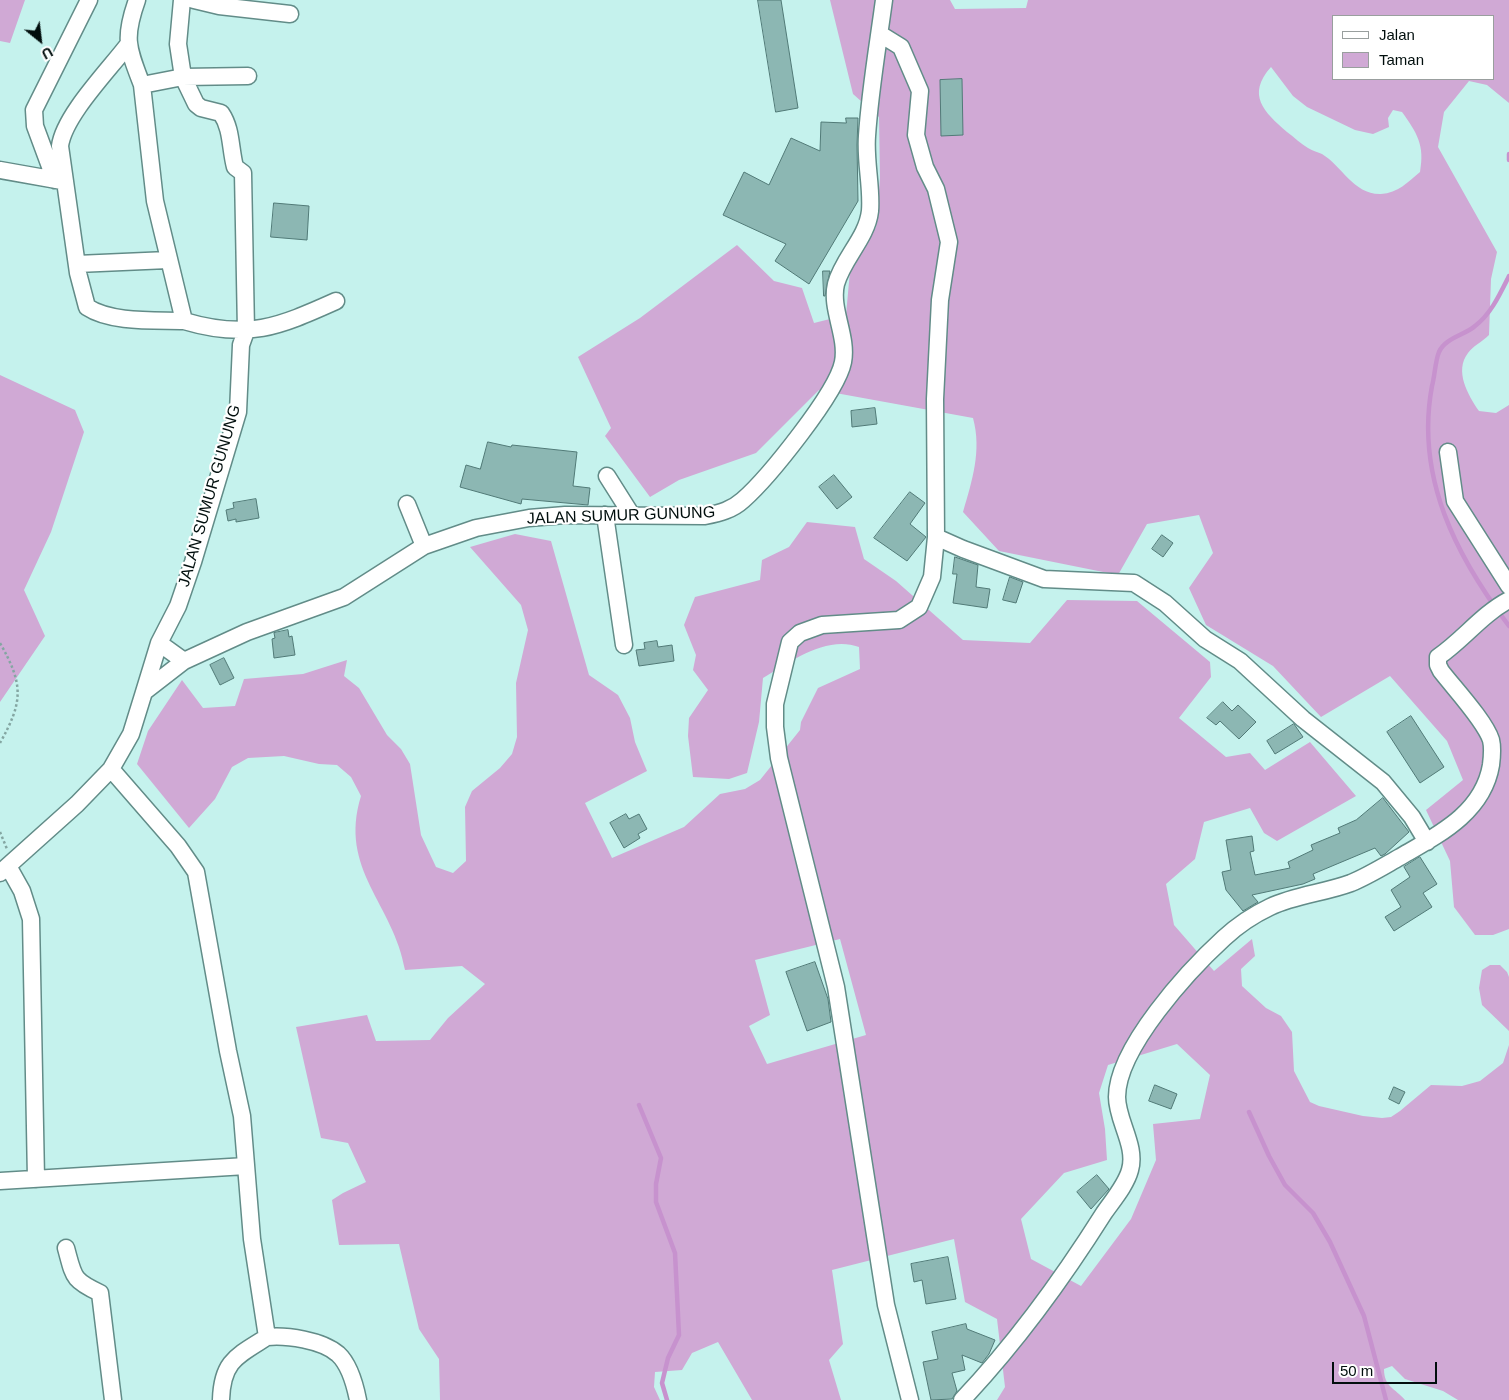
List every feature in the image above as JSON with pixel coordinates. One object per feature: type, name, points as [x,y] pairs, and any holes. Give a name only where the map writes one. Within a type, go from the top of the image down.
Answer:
[{"type":"street","points":[[60,180],[35,126],[34,110],[89,0]]},
{"type":"street","points":[[137,0],[130,20],[127,46],[142,85],[155,201],[184,321]]},
{"type":"street","points":[[182,0],[178,44],[183,77]]},
{"type":"street","points":[[194,0],[219,6],[290,14]]},
{"type":"street","name":"JALAN SUMUR GUNUNG","points":[[144,692],[184,661],[248,632],[344,597],[424,546],[476,528],[528,518],[631,514],[706,516],[727,511],[743,501],[782,457],[830,392],[843,362],[843,339],[836,304],[836,286],[866,225],[870,212],[867,138],[884,0]]},
{"type":"street","points":[[880,34],[901,47],[920,92],[916,135],[925,167],[936,189],[948,242],[940,300],[935,399],[936,536],[932,577],[919,607],[899,620],[822,625],[800,633],[790,642],[775,704],[775,728],[779,758],[836,987],[886,1305],[910,1400]]},
{"type":"street","points":[[127,46],[70,119],[61,134],[60,180],[87,307],[96,313],[135,320],[184,321],[246,332],[286,323],[336,300]]},
{"type":"street","points":[[142,85],[183,77],[248,76]]},
{"type":"street","name":"JALAN SUMUR GUNUNG","points":[[4,869],[77,804],[110,769],[131,734],[159,643],[181,597],[238,412],[241,345],[246,332],[243,173],[234,166],[230,133],[221,113],[196,104],[183,77]]},
{"type":"street","points":[[0,170],[60,180]]},
{"type":"street","points":[[77,264],[168,260]]},
{"type":"street","points":[[1448,452],[1455,501],[1509,586]]},
{"type":"street","points":[[608,476],[631,514]]},
{"type":"street","points":[[406,504],[424,546]]},
{"type":"street","points":[[605,515],[624,645]]},
{"type":"street","points":[[936,536],[962,549],[1044,579],[1134,583],[1165,603],[1205,638],[1240,661],[1303,719],[1383,782],[1412,817],[1427,842]]},
{"type":"street","points":[[962,1400],[985,1376],[1091,1234],[1131,1169],[1131,1155],[1118,1110],[1117,1094],[1120,1078],[1126,1060],[1167,996],[1224,938],[1259,913],[1289,900],[1352,882],[1427,842],[1452,826],[1469,809],[1487,782],[1490,774],[1492,759],[1491,738],[1438,665],[1438,657],[1458,643],[1499,605]]},
{"type":"street","points":[[159,643],[184,661]]},
{"type":"street","points":[[110,769],[172,839],[196,872],[228,1051],[242,1116],[252,1239],[267,1337]]},
{"type":"street","points":[[4,869],[22,892],[31,919],[36,1179]]},
{"type":"street","points":[[0,1181],[246,1166]]},
{"type":"street","points":[[66,1248],[77,1280],[82,1286],[100,1293],[113,1400]]},
{"type":"street","points":[[221,1400],[221,1380],[233,1359],[267,1337],[280,1335],[314,1342],[338,1354],[349,1371],[358,1400]]},
{"type":"path","points":[[0,643],[19,686],[14,718],[0,744]]},
{"type":"green space","points":[[0,0],[25,0],[10,43],[0,41]]},
{"type":"green space","points":[[830,0],[950,0],[955,9],[1026,8],[1028,0],[1509,0],[1509,103],[1487,85],[1469,81],[1444,112],[1438,147],[1497,252],[1491,279],[1489,335],[1468,353],[1462,367],[1462,375],[1467,390],[1479,411],[1496,413],[1509,405],[1509,929],[1493,935],[1475,935],[1454,907],[1450,861],[1426,810],[1463,780],[1447,741],[1390,676],[1321,717],[1273,666],[1206,625],[1189,588],[1213,553],[1199,515],[1147,524],[1118,575],[999,551],[963,512],[975,466],[976,430],[973,418],[819,390],[756,453],[679,480],[650,497],[605,436],[611,428],[578,357],[640,318],[737,245],[774,281],[802,288],[814,323],[846,315],[850,271],[876,227],[880,178],[879,117],[853,94]],"holes":[[[1271,67],[1293,96],[1307,107],[1355,130],[1373,134],[1389,127],[1388,118],[1393,110],[1402,112],[1416,133],[1421,154],[1420,172],[1393,192],[1381,194],[1363,190],[1329,159],[1305,146],[1287,132],[1265,110],[1259,95],[1260,86]]]},
{"type":"green space","points":[[0,375],[75,410],[84,432],[51,532],[24,590],[45,636],[0,702]]},
{"type":"green space","points":[[807,522],[855,527],[864,559],[896,581],[963,640],[1030,643],[1067,600],[1137,601],[1210,662],[1211,677],[1179,718],[1226,757],[1250,753],[1265,770],[1310,742],[1356,796],[1277,841],[1264,833],[1250,808],[1204,822],[1195,859],[1166,884],[1174,925],[1214,971],[1252,939],[1255,956],[1241,969],[1242,986],[1266,1008],[1281,1016],[1292,1032],[1294,1071],[1310,1102],[1319,1106],[1363,1116],[1391,1117],[1431,1085],[1462,1086],[1480,1081],[1503,1063],[1509,1045],[1509,1400],[1458,1400],[1443,1391],[1405,1379],[1392,1366],[1384,1369],[1384,1375],[1388,1384],[1405,1400],[997,1400],[1005,1387],[997,1319],[965,1302],[954,1239],[832,1270],[843,1344],[829,1360],[841,1400],[752,1400],[718,1342],[692,1353],[682,1370],[655,1372],[654,1387],[660,1400],[440,1400],[439,1359],[419,1329],[399,1244],[339,1245],[332,1200],[366,1182],[348,1143],[321,1138],[296,1027],[367,1015],[376,1041],[430,1040],[448,1018],[485,984],[462,966],[405,970],[399,947],[390,925],[362,866],[357,845],[356,822],[361,796],[351,777],[337,765],[319,764],[284,756],[248,758],[232,767],[215,799],[189,828],[137,764],[148,731],[182,680],[203,708],[235,706],[244,679],[303,674],[347,660],[344,676],[359,688],[387,735],[401,749],[410,764],[421,835],[436,867],[453,873],[466,861],[465,807],[472,791],[500,768],[512,754],[517,737],[516,683],[528,630],[521,605],[470,547],[515,534],[551,541],[589,675],[618,695],[630,718],[635,742],[647,771],[585,803],[612,858],[684,827],[720,794],[745,789],[760,780],[800,730],[801,722],[818,688],[860,669],[859,647],[847,644],[834,645],[821,647],[809,652],[763,678],[759,722],[747,773],[729,779],[693,777],[688,736],[689,718],[708,690],[693,670],[696,655],[684,625],[695,597],[760,580],[762,560],[789,547]],"holes":[[[840,939],[866,1035],[767,1064],[749,1026],[770,1015],[755,960]],[[1177,1044],[1210,1075],[1200,1119],[1153,1124],[1156,1160],[1131,1219],[1081,1286],[1031,1259],[1021,1219],[1064,1173],[1107,1160],[1105,1129],[1099,1093],[1108,1065]]]},
{"type":"green space","points":[[1490,965],[1500,965],[1509,977],[1509,1031],[1482,1005],[1479,988],[1482,970]]},
{"type":"building","points":[[758,0],[781,0],[798,108],[776,112]]},
{"type":"building","points":[[962,79],[963,135],[941,136],[940,80]]},
{"type":"building","points":[[846,118],[858,118],[858,201],[809,284],[775,261],[786,244],[723,215],[744,172],[769,185],[791,138],[820,151],[821,122],[846,123]]},
{"type":"building","points":[[274,203],[309,206],[307,240],[271,237]]},
{"type":"building","points":[[823,271],[830,271],[825,296],[824,296]]},
{"type":"building","points":[[875,408],[877,424],[852,427],[851,411]]},
{"type":"building","points":[[488,442],[511,447],[512,445],[577,452],[573,486],[590,488],[588,505],[522,499],[521,504],[460,487],[466,465],[480,469]]},
{"type":"building","points":[[834,475],[852,497],[837,509],[819,487]]},
{"type":"building","points":[[910,492],[925,503],[910,524],[926,537],[907,561],[874,538]]},
{"type":"building","points":[[256,499],[259,518],[236,522],[236,519],[228,521],[226,510],[234,508],[233,503]]},
{"type":"building","points":[[1162,535],[1173,543],[1163,557],[1152,549]]},
{"type":"building","points":[[955,557],[978,565],[976,587],[990,589],[987,608],[953,603],[957,574],[953,574]]},
{"type":"building","points":[[1010,577],[1023,582],[1016,603],[1003,600]]},
{"type":"building","points":[[288,630],[289,637],[292,636],[295,655],[274,658],[272,639],[275,638],[274,633]]},
{"type":"building","points":[[657,641],[658,647],[672,645],[674,661],[639,666],[636,650],[645,649],[644,643]]},
{"type":"building","points":[[224,658],[234,678],[220,685],[210,665]]},
{"type":"building","points":[[1223,702],[1232,711],[1238,705],[1256,722],[1239,739],[1220,721],[1216,725],[1207,718]]},
{"type":"building","points":[[1411,716],[1444,767],[1420,783],[1387,732]]},
{"type":"building","points":[[1294,724],[1303,737],[1275,754],[1267,741]]},
{"type":"building","points":[[1383,798],[1409,832],[1385,854],[1381,856],[1375,848],[1313,874],[1315,879],[1303,884],[1252,895],[1258,902],[1243,911],[1226,890],[1222,872],[1231,870],[1226,840],[1252,836],[1254,851],[1250,852],[1255,875],[1290,868],[1288,862],[1313,850],[1311,845],[1340,833],[1338,828],[1356,820]]},
{"type":"building","points":[[626,814],[629,819],[639,814],[647,829],[638,834],[640,838],[624,848],[610,823]]},
{"type":"building","points":[[1420,857],[1437,884],[1423,893],[1432,907],[1394,931],[1385,917],[1401,907],[1391,890],[1410,877],[1404,867]]},
{"type":"building","points":[[815,962],[828,999],[831,1022],[807,1031],[786,972]]},
{"type":"building","points":[[1155,1085],[1177,1094],[1171,1109],[1149,1101]]},
{"type":"building","points":[[1394,1087],[1405,1092],[1399,1104],[1389,1099]]},
{"type":"building","points":[[1097,1175],[1109,1189],[1091,1209],[1077,1192]]},
{"type":"building","points":[[948,1257],[956,1299],[926,1304],[922,1280],[914,1282],[911,1264]]},
{"type":"building","points":[[966,1324],[967,1329],[995,1340],[989,1354],[982,1363],[962,1355],[965,1370],[952,1373],[957,1391],[952,1399],[931,1400],[923,1362],[938,1359],[932,1332]]},
{"type":"waterway","points":[[1509,154],[1509,160]]},
{"type":"waterway","points":[[1509,276],[1486,316],[1471,329],[1446,343],[1439,352],[1428,420],[1429,452],[1444,514],[1472,572],[1509,626]]},
{"type":"waterway","points":[[639,1105],[661,1158],[656,1184],[656,1202],[675,1253],[679,1335],[668,1358],[662,1383],[667,1400]]},
{"type":"waterway","points":[[1249,1112],[1269,1156],[1285,1185],[1313,1213],[1330,1242],[1364,1316],[1386,1400]]}]
